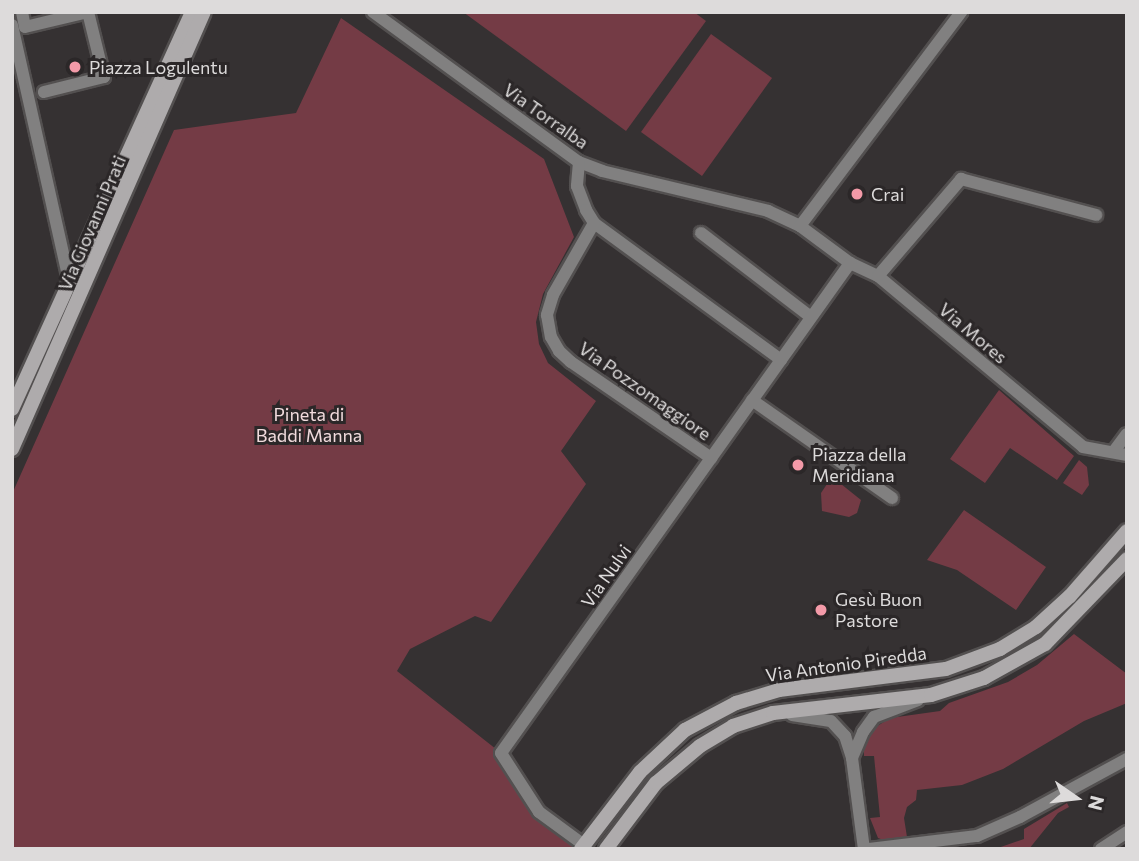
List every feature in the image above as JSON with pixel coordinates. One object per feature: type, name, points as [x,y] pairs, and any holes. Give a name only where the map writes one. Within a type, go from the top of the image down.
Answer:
[{"type":"street","points":[[22,12],[25,27],[88,12],[104,77],[44,92]]},
{"type":"street","name":"Via Giovanni Prati","points":[[12,409],[192,12]]},
{"type":"street","name":"Via Giovanni Prati","points":[[12,449],[204,12]]},
{"type":"street","name":"Via Torralba","points":[[373,12],[579,162],[602,171],[768,211],[800,226]]},
{"type":"street","points":[[800,226],[961,12]]},
{"type":"street","points":[[12,25],[70,284]]},
{"type":"street","points":[[579,162],[577,186],[594,223],[781,360]]},
{"type":"street","points":[[878,276],[961,178],[1096,215]]},
{"type":"street","name":"Via Pozzomaggiore","points":[[594,223],[553,295],[547,315],[551,337],[559,351],[571,362],[711,458]]},
{"type":"street","name":"Via Mores","points":[[800,226],[850,263],[878,276],[1083,447],[1120,453]]},
{"type":"street","points":[[701,233],[811,317]]},
{"type":"street","name":"Via Nulvi","points":[[583,847],[540,812],[501,753],[850,263]]},
{"type":"street","points":[[752,400],[892,498]]},
{"type":"street","points":[[1120,453],[1127,434]]},
{"type":"street","name":"Via Antonio Piredda","points":[[583,847],[640,772],[685,730],[736,703],[779,690],[946,669],[1000,649],[1037,627],[1070,596],[1127,531]]},
{"type":"street","points":[[852,758],[863,732],[874,717],[984,678],[1045,644],[1127,559]]},
{"type":"street","points":[[606,849],[656,783],[700,746],[733,726],[773,713],[931,695]]},
{"type":"street","points":[[773,713],[831,721],[845,736],[852,758],[866,849],[927,846],[977,836],[1020,817],[1127,760]]},
{"type":"street","points":[[1101,849],[1127,832]]},
{"type":"green space","points":[[463,12],[694,12],[706,21],[626,131]]},
{"type":"green space","name":"Pineta di Baddi Manna","points":[[341,18],[544,159],[574,237],[543,294],[536,322],[539,344],[548,363],[596,401],[561,451],[586,484],[491,622],[475,616],[410,649],[397,671],[501,753],[527,795],[580,849],[12,849],[12,494],[174,130],[296,113]]},
{"type":"green space","points":[[711,34],[772,78],[702,176],[641,132]]},
{"type":"green space","points":[[999,390],[1074,456],[1057,480],[1010,448],[985,483],[950,459]]},
{"type":"green space","points":[[1079,460],[1087,467],[1089,485],[1082,495],[1063,483]]},
{"type":"green space","points":[[836,480],[861,500],[857,513],[849,517],[822,511],[821,493],[829,481]]},
{"type":"green space","points":[[964,510],[1046,567],[1016,610],[957,570],[927,560]]},
{"type":"green space","points":[[1074,634],[1127,674],[1127,703],[1084,721],[1003,769],[962,785],[917,790],[916,800],[907,807],[904,818],[907,837],[886,841],[878,838],[870,818],[880,817],[874,756],[864,756],[864,743],[871,730],[890,718],[940,711],[949,703],[1008,682],[1037,665]]},
{"type":"green space","points":[[1067,803],[1069,807],[1058,813],[1029,849],[995,849],[1024,839],[1024,829]]},
{"type":"place","name":"Piazza Logulentu","points":[[75,67]]},
{"type":"place","name":"Crai","points":[[857,194]]},
{"type":"place","name":"Piazza della Meridiana","points":[[798,465]]},
{"type":"place","name":"Gesù Buon Pastore","points":[[821,610]]}]
